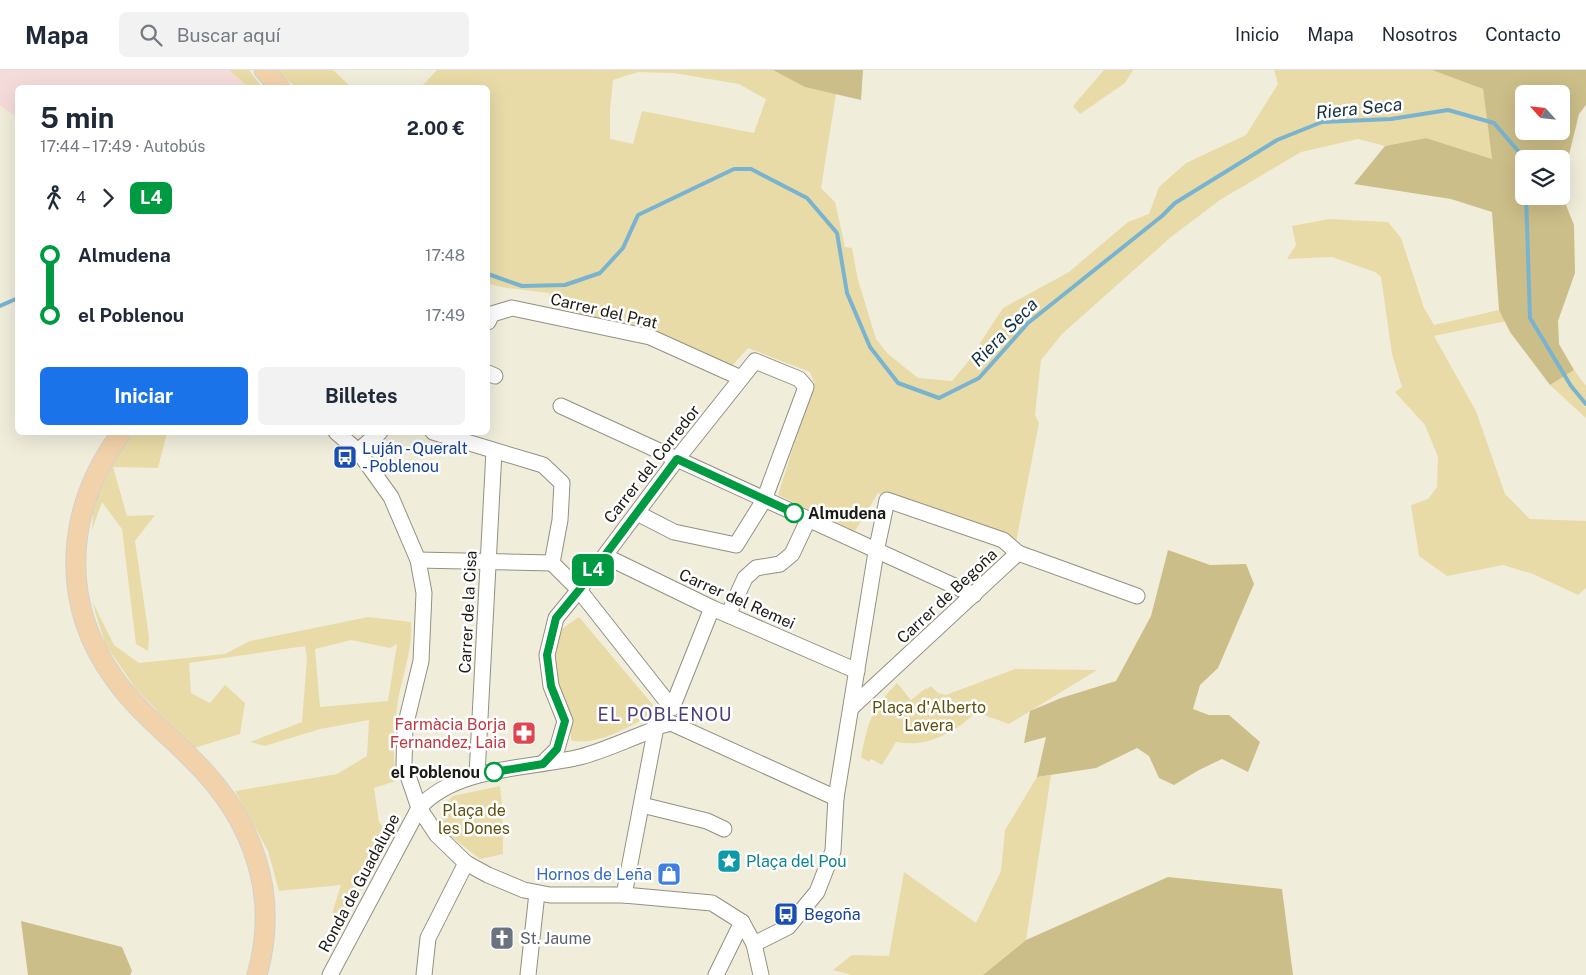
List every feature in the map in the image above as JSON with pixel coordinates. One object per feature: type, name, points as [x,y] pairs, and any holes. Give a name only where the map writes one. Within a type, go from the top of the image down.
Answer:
[{"type":"main road","points":[[264,70],[277,85]]},
{"type":"main road","points":[[120,435],[94,478],[78,526],[76,576],[81,606],[87,628],[114,678],[150,719],[210,777],[233,808],[247,833],[260,870],[265,906],[265,936],[258,975]]},
{"type":"street","name":"Carrer del Prat","points":[[490,318],[492,314],[512,308],[650,337],[742,378]]},
{"type":"street","name":"Carrer del Corredor","points":[[543,764],[557,749],[565,721],[551,686],[547,655],[556,618],[677,459],[755,361],[799,379],[806,387],[764,500]]},
{"type":"street","points":[[561,406],[876,552],[974,595]]},
{"type":"street","points":[[339,435],[358,451],[391,497],[418,560],[424,593],[421,661],[405,727],[404,764],[419,808],[437,835],[466,863],[488,875],[524,890],[550,895],[624,895],[712,903],[742,922],[754,944],[761,975]]},
{"type":"street","points":[[358,451],[377,435]]},
{"type":"street","points":[[443,435],[542,465],[562,483],[560,520],[552,563]]},
{"type":"street","name":"Carrer de la Cisa","points":[[477,775],[494,451]]},
{"type":"street","points":[[637,513],[674,532],[736,545],[764,500]]},
{"type":"street","points":[[754,944],[788,927],[817,892],[833,851],[836,798],[876,552],[887,500],[1003,540],[1018,553]]},
{"type":"street","points":[[728,615],[745,578],[756,568],[780,564],[792,554],[808,520]]},
{"type":"street","name":"Carrer de Begoña","points":[[851,708],[1018,553],[1137,596]]},
{"type":"street","name":"Carrer del Remei","points":[[605,556],[712,608],[857,670]]},
{"type":"street","points":[[418,560],[552,563],[579,590],[672,708],[712,608]]},
{"type":"street","points":[[419,808],[428,798],[441,790],[477,775],[581,756],[664,725],[836,798]]},
{"type":"street","points":[[624,895],[642,805],[664,725]]},
{"type":"street","points":[[642,805],[707,821],[724,828]]},
{"type":"street","name":"Ronda de Guadalupe","points":[[330,975],[419,808]]},
{"type":"street","points":[[424,975],[428,938],[466,863]]},
{"type":"street","points":[[528,975],[537,893]]},
{"type":"street","points":[[716,975],[742,922]]},
{"type":"shaded area","points":[[0,70],[229,70],[246,85],[15,85],[15,116],[0,106]]},
{"type":"shaded area","points":[[773,70],[863,70],[861,100],[805,87]]},
{"type":"shaded area","points":[[1432,70],[1586,70],[1586,105],[1579,114],[1570,151],[1515,150],[1515,205],[1566,205],[1574,225],[1575,273],[1558,321],[1559,344],[1574,370],[1550,385],[1510,332],[1499,310],[1492,212],[1451,199],[1354,184],[1385,146],[1426,138],[1492,159],[1483,89]]},
{"type":"shaded area","points":[[1168,550],[1210,565],[1246,564],[1254,584],[1218,668],[1200,685],[1193,709],[1209,715],[1229,715],[1260,742],[1248,772],[1222,759],[1174,785],[1159,778],[1149,756],[1137,748],[1096,768],[1037,777],[1046,737],[1024,743],[1030,711],[1061,698],[1116,681],[1151,616]]},
{"type":"shaded area","points":[[1168,877],[1282,889],[1293,975],[983,975],[1026,940]]},
{"type":"shaded area","points":[[21,921],[122,947],[132,971],[130,975],[28,975]]},
{"type":"green space","points":[[229,70],[249,70],[260,85],[246,85]]},
{"type":"green space","points":[[275,70],[333,70],[348,84],[292,85]]},
{"type":"green space","points":[[437,70],[773,70],[806,87],[808,85],[836,94],[821,188],[835,202],[845,247],[852,248],[858,280],[876,339],[888,354],[918,378],[952,381],[967,363],[1003,308],[1069,272],[1128,222],[1149,214],[1159,187],[1186,163],[1246,135],[1278,84],[1274,70],[1432,70],[1483,89],[1492,159],[1426,138],[1385,146],[1358,139],[1301,152],[1220,200],[1171,237],[1062,334],[1041,360],[1035,415],[1039,423],[1016,542],[878,493],[855,531],[778,495],[814,382],[810,372],[748,348],[731,367],[551,310],[549,293],[490,284],[490,85],[423,85]],"holes":[[[638,72],[674,73],[739,84],[766,99],[754,133],[642,111],[633,144],[610,139],[613,80]]]},
{"type":"green space","points":[[1104,70],[1133,70],[1125,83],[1080,114],[1073,106]]},
{"type":"green space","points":[[1329,219],[1388,222],[1401,238],[1424,308],[1434,325],[1499,310],[1506,321],[1434,336],[1476,411],[1505,494],[1530,519],[1586,521],[1586,588],[1578,595],[1533,574],[1503,565],[1447,576],[1419,556],[1411,505],[1428,499],[1437,487],[1438,457],[1425,425],[1395,392],[1402,387],[1392,354],[1381,277],[1375,272],[1332,257],[1287,259],[1296,245],[1292,226]]},
{"type":"green space","points":[[1574,370],[1586,386],[1586,418],[1550,385]]},
{"type":"green space","points":[[134,435],[166,435],[158,468],[113,467],[127,516],[155,515],[135,541],[149,637],[148,651],[136,644],[122,529],[102,502],[92,530],[94,507],[101,489],[117,456]]},
{"type":"green space","points":[[92,601],[114,645],[139,663],[225,654],[250,641],[368,617],[411,622],[409,649],[399,695],[395,727],[394,759],[396,781],[374,788],[379,822],[389,835],[342,926],[331,917],[341,885],[279,891],[268,851],[235,791],[337,774],[367,756],[369,720],[320,729],[265,746],[250,742],[302,722],[307,658],[305,646],[189,663],[191,693],[210,703],[225,685],[245,703],[240,734],[194,748],[136,689],[105,644]],"holes":[[[351,640],[390,648],[397,644],[388,701],[320,707],[315,649]]]},
{"type":"green space","points":[[579,617],[658,711],[604,738],[581,742],[571,740],[571,718],[557,685],[555,652],[562,629]]},
{"type":"green space","name":"Plaça d'Alberto Lavera","points":[[1015,669],[1097,670],[1009,724],[976,712],[959,726],[929,741],[918,743],[896,742],[882,765],[871,759],[869,762],[861,757],[872,717],[881,701],[897,683],[911,700],[931,686],[938,693],[946,695]]},
{"type":"green space","points":[[1051,775],[1026,940],[983,975],[852,975],[833,970],[852,955],[889,956],[904,872],[976,923],[1001,871],[1005,830],[1037,777]]},
{"type":"green space","name":"Plaça de les Dones","points":[[500,786],[503,854],[480,859],[443,830],[440,823],[442,812],[446,803],[453,796]]},
{"type":"waterway","name":"Riera Seca","points":[[490,275],[522,286],[565,285],[600,273],[623,248],[638,215],[734,169],[751,169],[807,198],[837,233],[847,293],[870,347],[898,383],[939,398],[979,378],[1028,323],[1162,216],[1175,203],[1277,140],[1322,122],[1391,119],[1448,110],[1494,123],[1517,150]]},
{"type":"waterway","name":"Riera Seca","points":[[1526,205],[1530,318],[1571,386],[1586,404]]},
{"type":"waterway","points":[[0,306],[15,299]]},
{"type":"bus line","name":"L4","points":[[494,772],[543,764],[557,749],[565,721],[551,686],[547,655],[556,618],[677,459],[794,513]]},
{"type":"place","name":"Luján - Queralt - Poblenou","points":[[345,457]]},
{"type":"place","name":"Almudena","points":[[794,513]]},
{"type":"place","name":"Farmàcia Borja Fernandez, Laia","points":[[524,733]]},
{"type":"place","name":"el Poblenou","points":[[494,772]]},
{"type":"place","name":"Plaça del Pou","points":[[729,861]]},
{"type":"place","name":"Hornos de Leña","points":[[669,874]]},
{"type":"place","name":"Begoña","points":[[786,914]]},
{"type":"place","name":"St. Jaume","points":[[502,938]]},
{"type":"district","name":"EL POBLENOU","points":[[665,714]]}]
